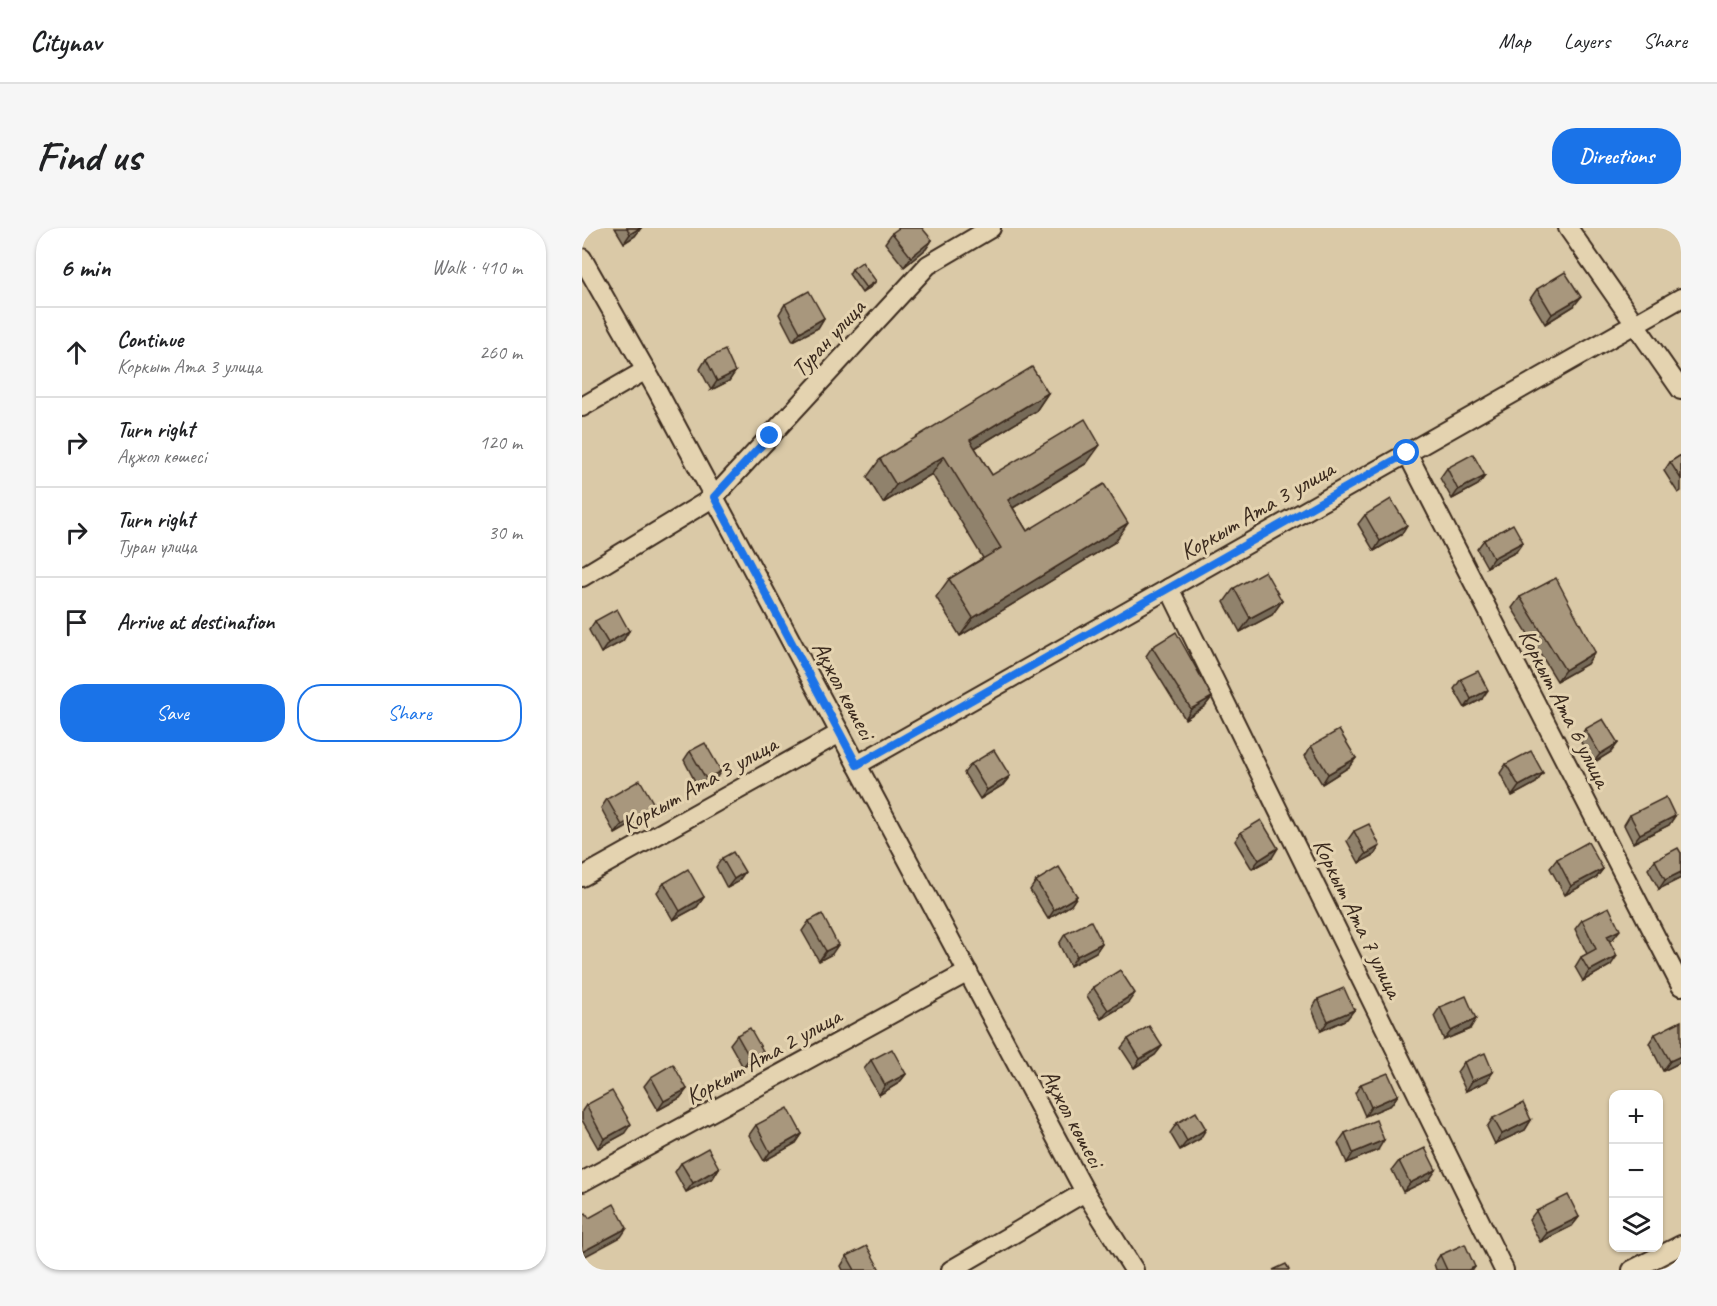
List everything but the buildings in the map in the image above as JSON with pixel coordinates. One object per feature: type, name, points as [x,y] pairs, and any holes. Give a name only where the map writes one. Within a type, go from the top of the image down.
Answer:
[{"type":"street","name":"Туран улица","points":[[582,577],[714,497],[928,265],[991,228]]},
{"type":"street","points":[[1568,228],[1681,390]]},
{"type":"street","name":"Ақжол көшесі","points":[[582,258],[714,497],[1085,1192],[1134,1270]]},
{"type":"street","name":"Коркыт Ата 3 улица","points":[[857,765],[1681,298]]},
{"type":"street","points":[[582,407],[645,370]]},
{"type":"street","name":"Коркыт Ата 6 улица","points":[[1407,453],[1681,986]]},
{"type":"street","name":"Коркыт Ата 7 улица","points":[[1169,588],[1504,1270]]},
{"type":"street","name":"Коркыт Ата 3 улица","points":[[582,877],[840,734]]},
{"type":"street","name":"Коркыт Ата 2 улица","points":[[582,1182],[968,972]]},
{"type":"street","points":[[951,1270],[1085,1192]]},
{"type":"street","points":[[1632,1270],[1681,1245]]},
{"type":"route","points":[[770,436],[714,497],[857,765],[1407,453]]}]
